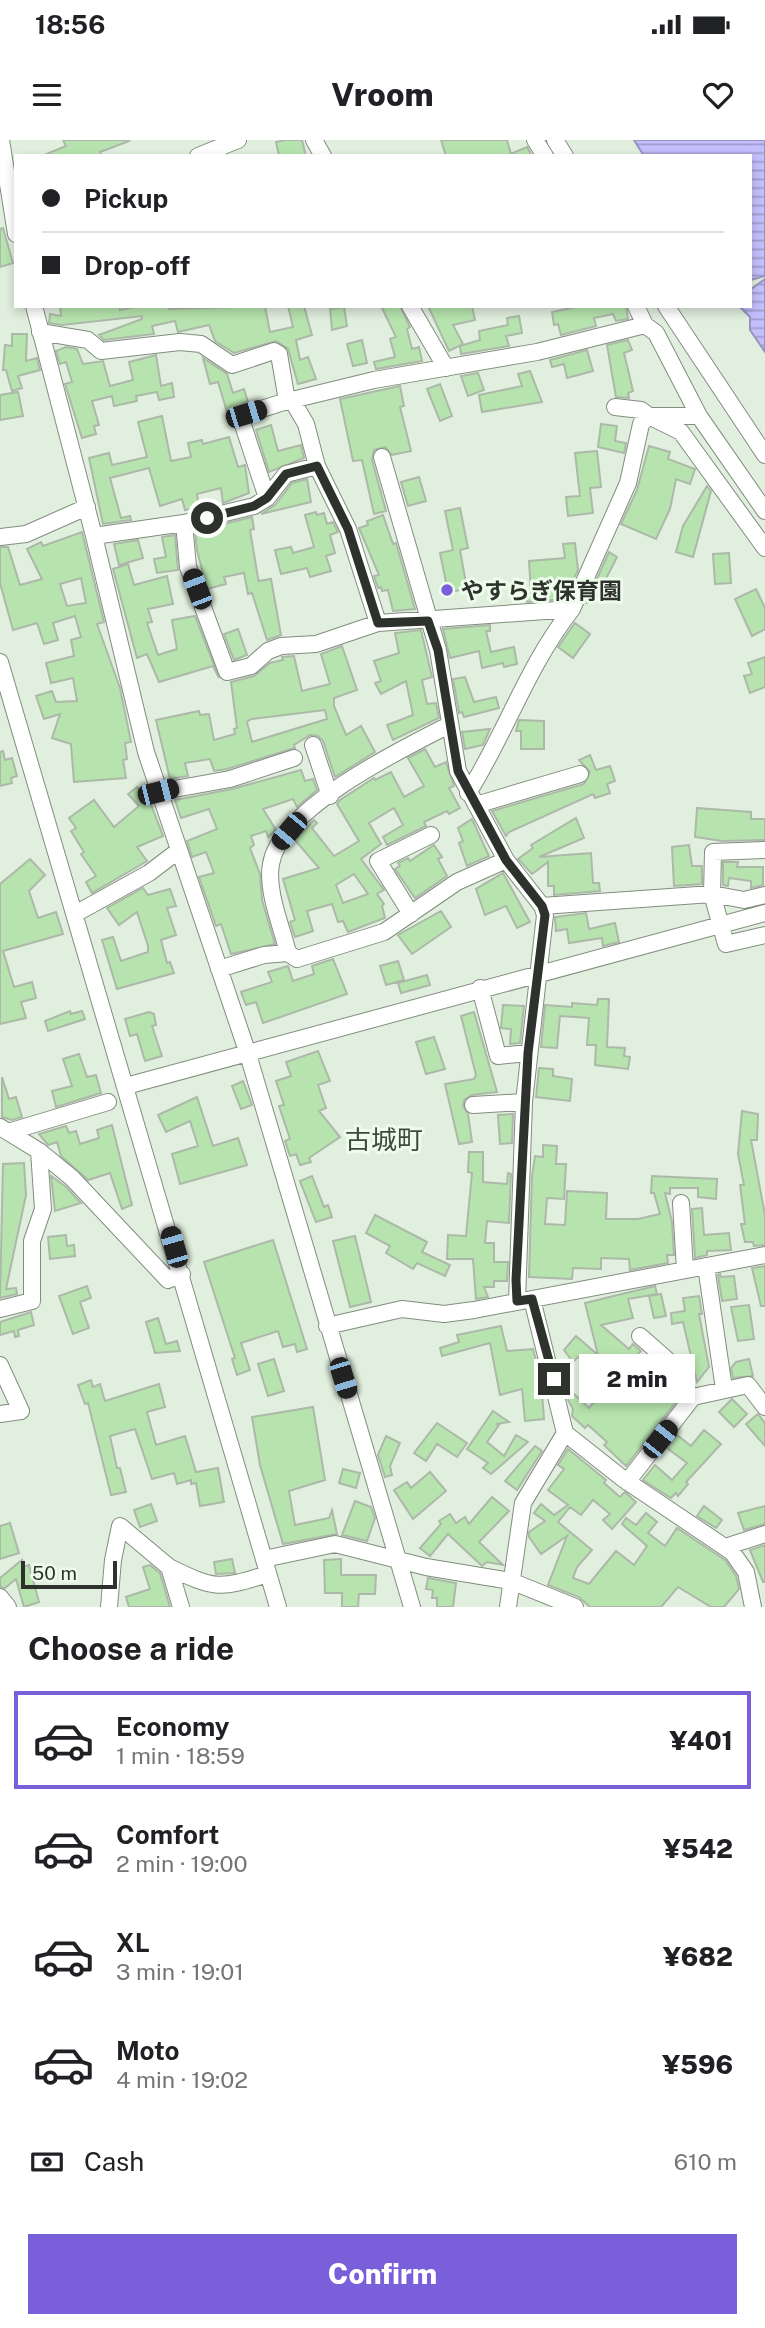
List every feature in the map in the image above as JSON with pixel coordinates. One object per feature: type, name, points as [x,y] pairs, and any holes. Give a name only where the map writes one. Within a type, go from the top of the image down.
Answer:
[{"type":"street","points":[[1,140],[12,231]]},
{"type":"street","points":[[203,154],[238,140]]},
{"type":"street","points":[[34,308],[158,792],[247,1051],[412,1607]]},
{"type":"street","points":[[411,308],[446,369]]},
{"type":"street","points":[[637,308],[645,325],[656,333],[694,416],[765,511]]},
{"type":"street","points":[[645,325],[650,312],[649,308]]},
{"type":"street","points":[[667,308],[765,455]]},
{"type":"street","points":[[267,498],[242,422],[246,414],[289,400],[374,380],[537,352],[645,325]]},
{"type":"street","points":[[40,332],[88,340],[102,351],[180,342],[201,344],[232,365],[274,351],[279,354],[289,400],[306,424],[317,466],[348,529],[378,623]]},
{"type":"street","points":[[615,407],[641,410],[681,432],[765,548]]},
{"type":"street","points":[[472,799],[523,685],[552,636],[572,609],[623,495],[641,424],[649,416],[694,416]]},
{"type":"street","points":[[693,452],[694,416]]},
{"type":"street","points":[[382,457],[438,650],[458,771],[506,860],[542,906],[545,915],[524,1102],[524,1300],[565,1433],[627,1482],[725,1547],[746,1572],[753,1607]]},
{"type":"street","points":[[94,536],[184,523],[254,506],[267,498],[286,474],[317,466]]},
{"type":"street","points":[[0,537],[26,534],[87,507]]},
{"type":"street","points":[[184,523],[188,567],[227,671],[251,666],[268,652],[281,646],[316,644],[378,623],[572,609]]},
{"type":"street","points":[[0,662],[5,694],[75,914],[278,1607]]},
{"type":"street","points":[[288,953],[270,876],[271,861],[279,844],[300,818],[356,774],[449,725]]},
{"type":"street","points":[[313,746],[330,796]]},
{"type":"street","points":[[158,792],[230,779],[294,758]]},
{"type":"street","points":[[472,799],[580,774]]},
{"type":"street","points":[[411,914],[378,861],[431,835]]},
{"type":"street","points":[[765,850],[713,852],[712,894],[726,944],[765,935]]},
{"type":"street","points":[[75,914],[149,873],[178,851]]},
{"type":"street","points":[[219,969],[264,955],[288,953],[297,959],[384,932],[457,882],[506,860]]},
{"type":"street","points":[[542,906],[712,894],[744,900],[765,895]]},
{"type":"street","points":[[126,1086],[247,1051],[765,913]]},
{"type":"street","points":[[480,988],[498,1056],[528,1053]]},
{"type":"street","points":[[4,1129],[108,1102]]},
{"type":"street","points":[[473,1105],[524,1102]]},
{"type":"street","points":[[4,1129],[39,1151],[72,1178],[168,1280],[181,1274]]},
{"type":"street","points":[[0,1309],[32,1301],[32,1241],[43,1209],[39,1151]]},
{"type":"street","points":[[681,1203],[685,1270]]},
{"type":"street","points":[[327,1326],[402,1309],[444,1314],[765,1255]]},
{"type":"street","points":[[706,1266],[724,1389]]},
{"type":"street","points":[[640,1336],[673,1365],[675,1380],[694,1397]]},
{"type":"street","points":[[0,1365],[20,1411],[0,1414]]},
{"type":"street","points":[[627,1482],[694,1397],[748,1385],[765,1407]]},
{"type":"street","points":[[508,1607],[523,1503],[565,1433]]},
{"type":"street","points":[[104,1605],[120,1526],[169,1567],[204,1584],[225,1587],[266,1566],[335,1544],[511,1581],[575,1607]]},
{"type":"street","points":[[725,1547],[765,1534]]},
{"type":"street","points":[[169,1567],[181,1607]]},
{"type":"street","points":[[0,1597],[8,1607]]},
{"type":"shaded area","points":[[634,140],[765,140],[765,276],[752,280],[752,154],[643,154]]},
{"type":"shaded area","points":[[765,279],[765,352],[750,330],[750,317],[741,308],[752,308],[752,288]]},
{"type":"building","points":[[63,140],[129,141],[100,152],[101,154],[47,154],[66,146]]},
{"type":"building","points":[[302,140],[306,154],[279,154],[276,142]]},
{"type":"building","points":[[441,140],[507,140],[511,154],[445,154]]},
{"type":"building","points":[[527,147],[531,154],[511,154]]},
{"type":"building","points":[[3,228],[13,263],[0,267],[0,229]]},
{"type":"building","points":[[60,308],[265,308],[270,332],[293,327],[288,308],[305,308],[312,335],[296,340],[300,360],[308,357],[316,379],[298,384],[288,349],[276,341],[234,353],[215,341],[209,325],[178,332],[175,321],[152,326],[154,334],[104,340],[99,335],[142,319],[142,316],[62,325],[49,323],[50,314],[61,316]]},
{"type":"building","points":[[344,308],[347,326],[332,330],[330,309]]},
{"type":"building","points":[[382,308],[401,308],[410,327],[407,329],[412,349],[419,347],[422,361],[376,369],[374,362],[395,357],[390,339],[396,337]]},
{"type":"building","points":[[429,308],[472,308],[475,320],[453,325],[463,344],[449,351]]},
{"type":"building","points":[[571,308],[626,308],[628,319],[616,321],[613,314],[594,318],[596,326],[561,335],[558,324],[554,325],[552,312]]},
{"type":"building","points":[[519,316],[522,333],[506,336],[509,346],[461,354],[460,346],[480,340],[479,331],[508,325],[507,318]]},
{"type":"building","points":[[12,334],[27,334],[26,361],[37,358],[40,370],[18,376],[22,388],[12,391],[6,370],[3,370],[5,345],[12,346]]},
{"type":"building","points":[[362,340],[367,363],[353,366],[347,344]]},
{"type":"building","points":[[628,340],[632,350],[624,353],[633,391],[628,393],[629,398],[616,397],[607,345]]},
{"type":"building","points":[[66,347],[77,349],[83,364],[103,361],[110,386],[133,380],[129,362],[156,355],[161,386],[172,383],[174,397],[159,400],[157,392],[136,396],[137,401],[114,406],[112,396],[92,401],[99,425],[94,426],[96,434],[82,438],[65,384],[72,382],[66,362],[60,364],[56,351]]},
{"type":"building","points":[[587,350],[593,371],[567,378],[564,364],[552,367],[550,360]]},
{"type":"building","points":[[203,358],[227,374],[233,393],[244,389],[248,402],[227,412],[218,382],[210,384]]},
{"type":"building","points":[[530,371],[542,402],[482,412],[479,395],[522,386],[518,374]]},
{"type":"building","points":[[478,373],[484,390],[468,396],[461,376]]},
{"type":"building","points":[[440,384],[452,416],[440,421],[427,389]]},
{"type":"building","points":[[400,386],[404,406],[400,407],[411,451],[392,455],[385,447],[374,450],[372,460],[386,511],[374,514],[362,460],[353,461],[340,399]]},
{"type":"building","points":[[18,392],[23,416],[0,420],[0,395]]},
{"type":"building","points":[[162,416],[171,461],[191,457],[188,443],[202,440],[203,444],[229,437],[238,467],[245,465],[249,493],[223,503],[221,488],[197,494],[199,507],[185,510],[182,499],[160,506],[149,468],[110,478],[121,518],[130,516],[131,520],[103,524],[89,458],[109,453],[112,465],[147,457],[138,422]]},
{"type":"building","points":[[601,424],[617,426],[615,441],[626,443],[624,453],[598,447]]},
{"type":"building","points":[[271,425],[278,451],[301,445],[304,458],[269,472],[256,430]]},
{"type":"building","points":[[649,446],[670,452],[668,459],[695,469],[690,484],[676,479],[670,509],[656,539],[621,524],[637,490]]},
{"type":"building","points":[[597,451],[601,487],[590,488],[593,513],[568,516],[566,497],[580,496],[575,453]]},
{"type":"building","points":[[419,477],[426,501],[408,506],[401,482]]},
{"type":"building","points":[[307,479],[311,502],[261,514],[275,505],[292,483]]},
{"type":"building","points":[[707,486],[711,491],[693,557],[676,552],[683,526]]},
{"type":"building","points":[[460,508],[468,548],[460,550],[467,589],[448,592],[440,553],[453,550],[445,511]]},
{"type":"building","points":[[316,512],[317,515],[324,513],[327,524],[333,522],[338,532],[330,535],[335,553],[326,556],[331,571],[310,577],[307,568],[281,574],[275,550],[291,547],[293,553],[314,547],[305,515]]},
{"type":"building","points":[[383,515],[393,544],[396,543],[415,609],[393,611],[388,590],[382,591],[381,587],[378,588],[374,576],[379,575],[359,528],[368,525],[367,521]]},
{"type":"building","points":[[252,517],[254,529],[250,530],[258,578],[259,581],[271,579],[281,635],[267,640],[252,593],[248,594],[244,573],[224,577],[226,584],[207,589],[197,550],[195,531]]},
{"type":"building","points":[[82,532],[104,622],[97,624],[120,688],[131,742],[125,743],[127,759],[123,760],[126,778],[74,782],[71,744],[52,738],[60,714],[44,719],[36,696],[52,691],[56,702],[77,701],[73,678],[51,683],[46,663],[74,656],[71,640],[81,637],[75,616],[53,623],[58,640],[44,644],[37,623],[13,630],[0,583],[0,547],[8,547],[20,585],[42,579],[27,549],[41,542],[43,546]],"holes":[[[81,578],[86,603],[67,606],[60,584]]]},
{"type":"building","points":[[175,535],[178,570],[157,573],[154,559],[166,557],[162,537]]},
{"type":"building","points":[[138,540],[143,558],[119,565],[114,544]]},
{"type":"building","points":[[575,543],[578,570],[574,578],[564,579],[565,599],[527,602],[527,593],[531,593],[529,561],[565,558],[563,544]]},
{"type":"building","points":[[609,552],[617,557],[594,602],[586,603]]},
{"type":"building","points":[[729,553],[731,583],[715,584],[713,554]]},
{"type":"building","points":[[128,564],[134,585],[167,576],[173,604],[148,609],[152,622],[147,623],[158,655],[177,649],[172,620],[195,616],[219,678],[213,666],[159,682],[147,654],[137,658],[113,569]]},
{"type":"building","points":[[756,589],[765,608],[765,629],[752,636],[735,599]]},
{"type":"building","points":[[575,623],[590,634],[573,658],[558,647]]},
{"type":"building","points":[[490,625],[490,631],[486,631],[491,652],[514,647],[517,664],[504,667],[503,663],[482,668],[479,651],[450,658],[443,629]]},
{"type":"building","points":[[238,629],[247,655],[234,660],[224,634]]},
{"type":"building","points":[[421,630],[432,677],[422,680],[427,704],[436,703],[439,718],[393,740],[387,725],[413,715],[406,681],[381,694],[375,683],[381,681],[374,661],[399,653],[395,633]]},
{"type":"building","points":[[342,646],[357,690],[334,698],[334,706],[346,735],[361,726],[375,752],[335,777],[323,741],[318,736],[310,735],[294,745],[295,748],[227,769],[214,771],[210,759],[185,763],[188,776],[170,779],[156,720],[199,711],[200,715],[209,714],[214,740],[235,734],[234,729],[237,728],[231,682],[254,676],[270,663],[283,660],[282,657],[294,656],[302,691],[330,684],[321,654]],"holes":[[[325,710],[327,719],[252,742],[247,722],[251,719]]]},
{"type":"building","points":[[765,657],[765,687],[750,693],[744,676],[752,674],[748,663]]},
{"type":"building","points":[[465,677],[474,702],[496,697],[499,708],[464,717],[462,712],[459,713],[453,679]]},
{"type":"building","points":[[519,720],[544,721],[544,749],[521,749],[521,731],[516,731]]},
{"type":"building","points":[[490,729],[483,745],[465,749],[462,732]]},
{"type":"building","points":[[425,749],[435,767],[446,762],[454,786],[449,788],[460,808],[424,822],[426,826],[387,845],[383,837],[403,825],[394,808],[369,823],[381,844],[361,859],[384,890],[377,894],[384,904],[382,906],[385,918],[348,932],[343,921],[338,922],[332,904],[307,911],[313,931],[295,937],[290,922],[295,920],[283,879],[319,868],[295,840],[314,820],[317,823],[312,828],[334,856],[359,841],[337,804],[374,778],[375,780],[391,772],[404,797],[424,786],[408,758]],"holes":[[[354,874],[368,894],[343,903],[336,885]]]},
{"type":"building","points":[[3,751],[5,760],[12,758],[17,776],[11,778],[12,783],[0,786],[0,752]]},
{"type":"building","points":[[590,755],[596,770],[610,766],[615,781],[607,784],[610,793],[595,798],[593,794],[509,832],[506,836],[492,811],[584,784],[590,772],[579,760]]},
{"type":"building","points":[[301,770],[305,781],[313,779],[317,790],[297,807],[293,799],[263,809],[276,830],[268,837],[266,831],[251,836],[254,845],[250,848],[260,874],[262,900],[275,944],[231,954],[221,924],[216,926],[199,877],[214,873],[206,852],[192,857],[187,841],[217,829],[209,809],[181,818],[175,800],[232,789]]},
{"type":"building","points":[[137,787],[150,802],[163,836],[137,847],[147,861],[92,893],[86,882],[96,876],[81,854],[84,852],[71,831],[76,828],[69,818],[94,800],[114,827],[139,806],[128,794]]},
{"type":"building","points":[[697,808],[751,812],[751,819],[765,819],[765,840],[722,841],[695,837]]},
{"type":"building","points":[[576,818],[584,838],[539,857],[591,853],[593,883],[599,883],[600,891],[554,895],[554,886],[548,886],[548,862],[532,874],[518,859],[533,848],[531,845]]},
{"type":"building","points":[[472,819],[489,856],[467,866],[459,843],[463,841],[458,828]]},
{"type":"building","points":[[434,845],[442,857],[438,859],[447,876],[415,898],[395,869],[400,866],[398,863],[408,858],[410,861]]},
{"type":"building","points":[[689,845],[692,866],[702,866],[702,884],[674,886],[672,847]]},
{"type":"building","points":[[30,859],[45,875],[29,891],[38,918],[56,912],[63,934],[3,951],[14,987],[32,982],[36,998],[21,1002],[26,1018],[0,1024],[0,884]]},
{"type":"building","points":[[723,862],[738,862],[737,867],[763,867],[763,885],[751,888],[751,881],[729,878],[728,886],[723,885]]},
{"type":"building","points":[[503,873],[530,922],[517,928],[506,906],[485,915],[476,889]]},
{"type":"building","points":[[143,888],[148,895],[170,889],[176,906],[167,908],[176,935],[161,940],[167,963],[170,962],[174,973],[117,989],[102,940],[113,937],[121,961],[148,952],[148,946],[137,912],[119,925],[107,908]]},
{"type":"building","points":[[441,911],[451,927],[412,954],[398,935]]},
{"type":"building","points":[[586,913],[589,929],[615,923],[619,942],[603,946],[602,938],[569,943],[567,929],[556,931],[555,917]]},
{"type":"building","points":[[333,959],[347,994],[263,1023],[256,1002],[246,1005],[241,992],[272,982],[268,972],[288,966],[293,981],[314,974],[312,966]]},
{"type":"building","points":[[398,961],[404,980],[386,985],[380,966]]},
{"type":"building","points":[[427,975],[430,985],[401,993],[398,983]]},
{"type":"building","points":[[598,999],[609,999],[607,1047],[625,1048],[624,1056],[630,1057],[628,1069],[595,1065],[596,1045],[587,1045],[589,1018],[560,1016],[557,1048],[541,1047],[545,1005],[597,1005]]},
{"type":"building","points":[[503,1005],[524,1006],[520,1043],[510,1044],[511,1029],[501,1028]]},
{"type":"building","points":[[70,1011],[71,1014],[82,1011],[85,1019],[48,1031],[45,1021]]},
{"type":"building","points":[[149,1012],[154,1014],[156,1025],[152,1026],[162,1056],[145,1061],[137,1034],[130,1036],[125,1019]]},
{"type":"building","points":[[474,1012],[497,1092],[472,1095],[464,1100],[463,1106],[468,1114],[472,1142],[459,1144],[445,1084],[474,1079],[476,1075],[461,1016]]},
{"type":"building","points":[[434,1037],[445,1069],[426,1074],[416,1042]]},
{"type":"building","points":[[318,1051],[330,1081],[318,1085],[326,1108],[319,1111],[340,1137],[309,1158],[311,1162],[300,1165],[296,1154],[290,1156],[285,1141],[290,1139],[279,1106],[284,1105],[276,1081],[291,1076],[286,1062]]},
{"type":"building","points":[[79,1054],[87,1077],[96,1075],[101,1093],[56,1107],[52,1091],[72,1086],[63,1059]]},
{"type":"building","points":[[539,1068],[553,1069],[553,1076],[572,1079],[570,1101],[536,1097]]},
{"type":"building","points":[[2,1077],[9,1099],[16,1097],[22,1117],[12,1120],[2,1117]]},
{"type":"building","points":[[243,1081],[252,1105],[241,1109],[232,1086]]},
{"type":"building","points":[[197,1097],[213,1146],[238,1138],[247,1165],[180,1184],[172,1154],[198,1146],[190,1121],[166,1132],[158,1115]]},
{"type":"building","points":[[742,1111],[758,1114],[757,1140],[751,1140],[765,1215],[765,1245],[754,1246],[753,1242],[745,1242],[741,1224],[745,1224],[740,1185],[744,1185],[738,1154]]},
{"type":"building","points":[[513,1114],[512,1143],[500,1144],[498,1115]]},
{"type":"building","points":[[112,1125],[132,1205],[122,1209],[110,1173],[88,1180],[61,1156],[57,1142],[48,1145],[39,1134],[66,1126],[69,1133],[76,1131],[80,1144],[99,1138],[97,1130]]},
{"type":"building","points":[[543,1145],[557,1146],[556,1164],[566,1164],[564,1199],[547,1198],[545,1224],[565,1225],[567,1191],[607,1193],[606,1219],[638,1219],[660,1214],[654,1193],[651,1193],[652,1176],[717,1179],[716,1199],[698,1197],[698,1188],[670,1188],[670,1194],[665,1193],[672,1222],[674,1255],[667,1255],[668,1263],[630,1270],[629,1259],[601,1258],[601,1269],[573,1268],[572,1279],[529,1277],[532,1176],[535,1156],[543,1157]]},
{"type":"building","points":[[469,1152],[483,1152],[483,1182],[507,1184],[508,1173],[511,1174],[509,1223],[487,1221],[485,1243],[494,1243],[494,1262],[508,1262],[507,1281],[494,1281],[494,1287],[484,1287],[488,1297],[476,1299],[473,1259],[447,1259],[448,1235],[466,1236],[472,1173],[468,1172]]},
{"type":"building","points":[[24,1163],[26,1195],[6,1289],[16,1288],[17,1294],[0,1298],[3,1164]]},
{"type":"building","points":[[51,1176],[65,1186],[81,1203],[55,1211]]},
{"type":"building","points":[[312,1176],[324,1207],[328,1205],[332,1217],[316,1222],[300,1181]]},
{"type":"building","points":[[702,1208],[704,1235],[729,1233],[731,1250],[707,1251],[707,1255],[695,1258],[692,1209]]},
{"type":"building","points":[[375,1215],[427,1242],[422,1252],[450,1265],[445,1276],[417,1263],[413,1269],[386,1253],[390,1246],[366,1233]]},
{"type":"building","points":[[66,1235],[67,1246],[74,1245],[75,1256],[50,1259],[48,1237]]},
{"type":"building","points":[[355,1236],[371,1302],[350,1307],[333,1241]]},
{"type":"building","points":[[273,1240],[307,1349],[297,1352],[295,1344],[283,1347],[278,1331],[241,1343],[250,1370],[237,1375],[232,1359],[235,1358],[204,1262]]},
{"type":"building","points":[[765,1266],[765,1306],[761,1306],[752,1268]]},
{"type":"building","points":[[720,1274],[721,1277],[734,1276],[737,1299],[722,1301]]},
{"type":"building","points":[[87,1286],[91,1298],[80,1302],[89,1328],[73,1334],[59,1296]]},
{"type":"building","points":[[655,1286],[657,1294],[628,1299],[633,1318],[601,1325],[629,1349],[633,1344],[641,1351],[637,1355],[664,1377],[667,1387],[679,1398],[626,1466],[604,1445],[607,1442],[588,1425],[585,1428],[572,1416],[573,1409],[567,1398],[573,1393],[589,1408],[610,1383],[629,1399],[643,1383],[614,1360],[611,1366],[595,1371],[578,1357],[573,1362],[564,1350],[576,1336],[598,1355],[585,1303]]},
{"type":"building","points":[[661,1294],[666,1316],[654,1318],[649,1296]]},
{"type":"building","points":[[699,1296],[702,1314],[699,1314],[709,1367],[697,1382],[683,1322],[672,1324],[671,1313],[685,1311],[683,1298]]},
{"type":"building","points":[[749,1305],[754,1339],[738,1341],[731,1307]]},
{"type":"building","points":[[31,1312],[34,1325],[18,1330],[19,1336],[15,1337],[14,1331],[0,1335],[0,1322]]},
{"type":"building","points":[[158,1318],[166,1344],[177,1341],[180,1351],[155,1353],[146,1322]]},
{"type":"building","points":[[501,1326],[507,1351],[533,1349],[541,1379],[544,1419],[525,1421],[522,1389],[500,1395],[490,1343],[442,1356],[440,1348],[459,1342],[457,1335]]},
{"type":"building","points":[[274,1359],[284,1391],[268,1396],[258,1364]]},
{"type":"building","points":[[749,1359],[753,1376],[733,1378],[731,1368],[736,1362]]},
{"type":"building","points":[[91,1380],[93,1387],[100,1384],[105,1401],[159,1384],[165,1407],[147,1412],[156,1445],[185,1436],[196,1472],[218,1468],[224,1502],[200,1506],[196,1483],[191,1484],[191,1480],[177,1484],[174,1473],[152,1479],[135,1429],[110,1436],[126,1492],[111,1495],[88,1403],[85,1404],[78,1385]]},
{"type":"building","points":[[732,1399],[747,1414],[734,1427],[719,1412]]},
{"type":"building","points":[[313,1407],[325,1480],[289,1491],[295,1525],[329,1518],[332,1510],[337,1534],[283,1544],[260,1465],[252,1417]]},
{"type":"building","points":[[493,1411],[509,1422],[496,1424],[499,1425],[487,1442],[504,1456],[516,1435],[528,1442],[491,1474],[483,1468],[488,1463],[467,1449]]},
{"type":"building","points":[[758,1414],[765,1423],[765,1446],[746,1424]]},
{"type":"building","points":[[437,1423],[467,1443],[457,1457],[437,1444],[426,1461],[414,1453]]},
{"type":"building","points":[[704,1430],[721,1444],[686,1482],[688,1484],[678,1496],[676,1493],[671,1498],[643,1480],[655,1465],[672,1480],[687,1463],[667,1448],[677,1435],[691,1446]]},
{"type":"building","points":[[386,1436],[400,1443],[390,1466],[392,1475],[385,1477],[378,1455]]},
{"type":"building","points":[[535,1446],[542,1451],[517,1490],[505,1481]]},
{"type":"building","points":[[568,1449],[606,1480],[604,1483],[620,1497],[625,1492],[636,1502],[612,1529],[603,1520],[610,1514],[593,1500],[581,1515],[570,1507],[558,1522],[592,1550],[577,1567],[573,1578],[589,1584],[616,1551],[634,1565],[647,1546],[622,1524],[626,1518],[636,1525],[646,1513],[657,1522],[648,1533],[665,1546],[677,1528],[725,1560],[736,1576],[739,1589],[724,1607],[711,1607],[678,1587],[661,1607],[590,1607],[579,1597],[548,1585],[567,1536],[541,1554],[529,1537],[529,1532],[545,1521],[534,1513],[541,1504],[554,1515],[568,1505],[548,1490],[564,1469],[558,1465]]},
{"type":"building","points":[[343,1469],[360,1473],[356,1488],[339,1483]]},
{"type":"building","points":[[430,1472],[446,1491],[413,1519],[394,1490],[407,1482],[411,1488]]},
{"type":"building","points":[[492,1497],[509,1511],[479,1542],[503,1565],[487,1562],[482,1566],[448,1534],[430,1556],[420,1548],[441,1524],[439,1521],[450,1514],[456,1523],[465,1517],[469,1524]]},
{"type":"building","points":[[355,1501],[371,1507],[375,1518],[367,1541],[342,1535]]},
{"type":"building","points":[[151,1504],[157,1521],[140,1527],[134,1510]]},
{"type":"building","points":[[704,1506],[722,1520],[716,1528],[697,1516]]},
{"type":"building","points":[[765,1506],[765,1524],[744,1530],[738,1513]]},
{"type":"building","points":[[10,1523],[19,1553],[0,1559],[0,1526]]},
{"type":"building","points":[[765,1545],[765,1582],[763,1582],[750,1550]]},
{"type":"building","points":[[232,1559],[235,1573],[216,1574],[214,1562]]},
{"type":"building","points":[[341,1559],[341,1575],[376,1575],[375,1594],[359,1594],[358,1607],[342,1607],[342,1593],[325,1593],[324,1560]]},
{"type":"building","points":[[22,1560],[23,1567],[29,1565],[39,1602],[24,1607],[16,1579],[5,1588],[0,1587],[0,1578]]},
{"type":"building","points":[[150,1565],[160,1573],[170,1607],[129,1607],[126,1597],[150,1589],[143,1567]]},
{"type":"building","points":[[428,1578],[456,1583],[453,1607],[437,1607],[437,1598],[432,1598],[433,1590],[426,1589]]},
{"type":"place","name":"やすらぎ保育園","points":[[447,590]]},
{"type":"district","name":"古城町","points":[[384,1139]]},
{"type":"route","points":[[207,518],[254,506],[267,498],[286,474],[317,466],[348,529],[378,623],[428,621],[438,650],[458,771],[506,860],[542,906],[545,915],[524,1102],[516,1280],[517,1301],[532,1299],[554,1379]]}]
